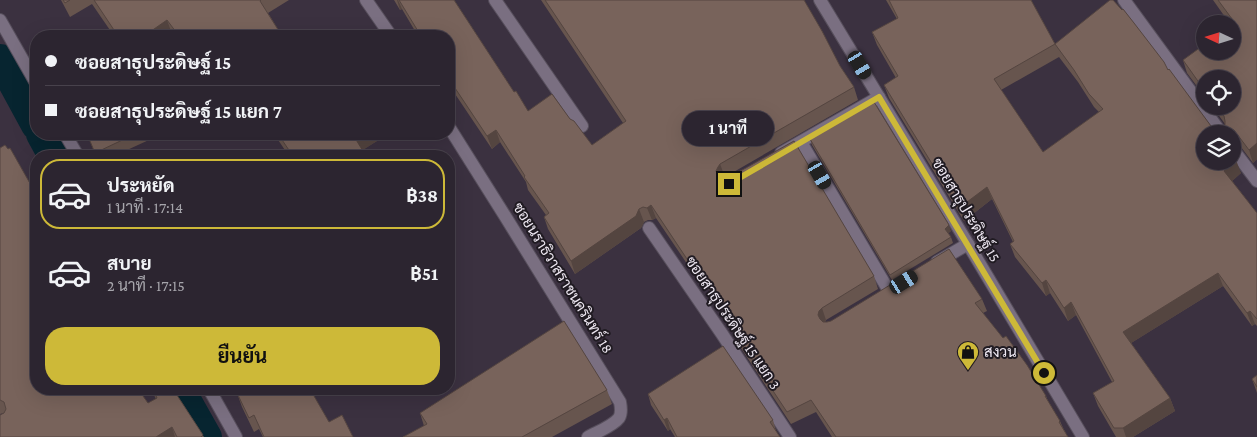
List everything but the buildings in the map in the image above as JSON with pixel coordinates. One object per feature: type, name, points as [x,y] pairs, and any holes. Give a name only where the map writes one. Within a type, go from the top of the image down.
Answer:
[{"type":"street","points":[[366,0],[387,30]]},
{"type":"street","points":[[495,0],[582,126]]},
{"type":"street","name":"ซอยสาธุประดิษฐ์ 15","points":[[820,0],[1083,437]]},
{"type":"street","points":[[1124,0],[1215,125]]},
{"type":"street","points":[[0,20],[30,72]]},
{"type":"street","points":[[769,160],[879,97]]},
{"type":"street","name":"ซอยนราธิวาสราชนครินทร์ 18","points":[[455,137],[620,402],[622,410],[620,417],[609,426],[588,437]]},
{"type":"street","points":[[801,142],[889,291]]},
{"type":"street","points":[[1241,160],[1257,181]]},
{"type":"street","name":"ซอยสาธุประดิษฐ์ 15 แยก 3","points":[[649,228],[790,437]]},
{"type":"street","points":[[928,268],[968,244]]},
{"type":"street","points":[[212,395],[236,437]]},
{"type":"waterway","points":[[0,59],[30,114]]},
{"type":"waterway","points":[[44,140],[50,150]]},
{"type":"waterway","points":[[183,395],[207,437]]},
{"type":"place","name":"สงวน","points":[[968,371]]},
{"type":"route","points":[[729,184],[879,97],[1044,373]]}]
